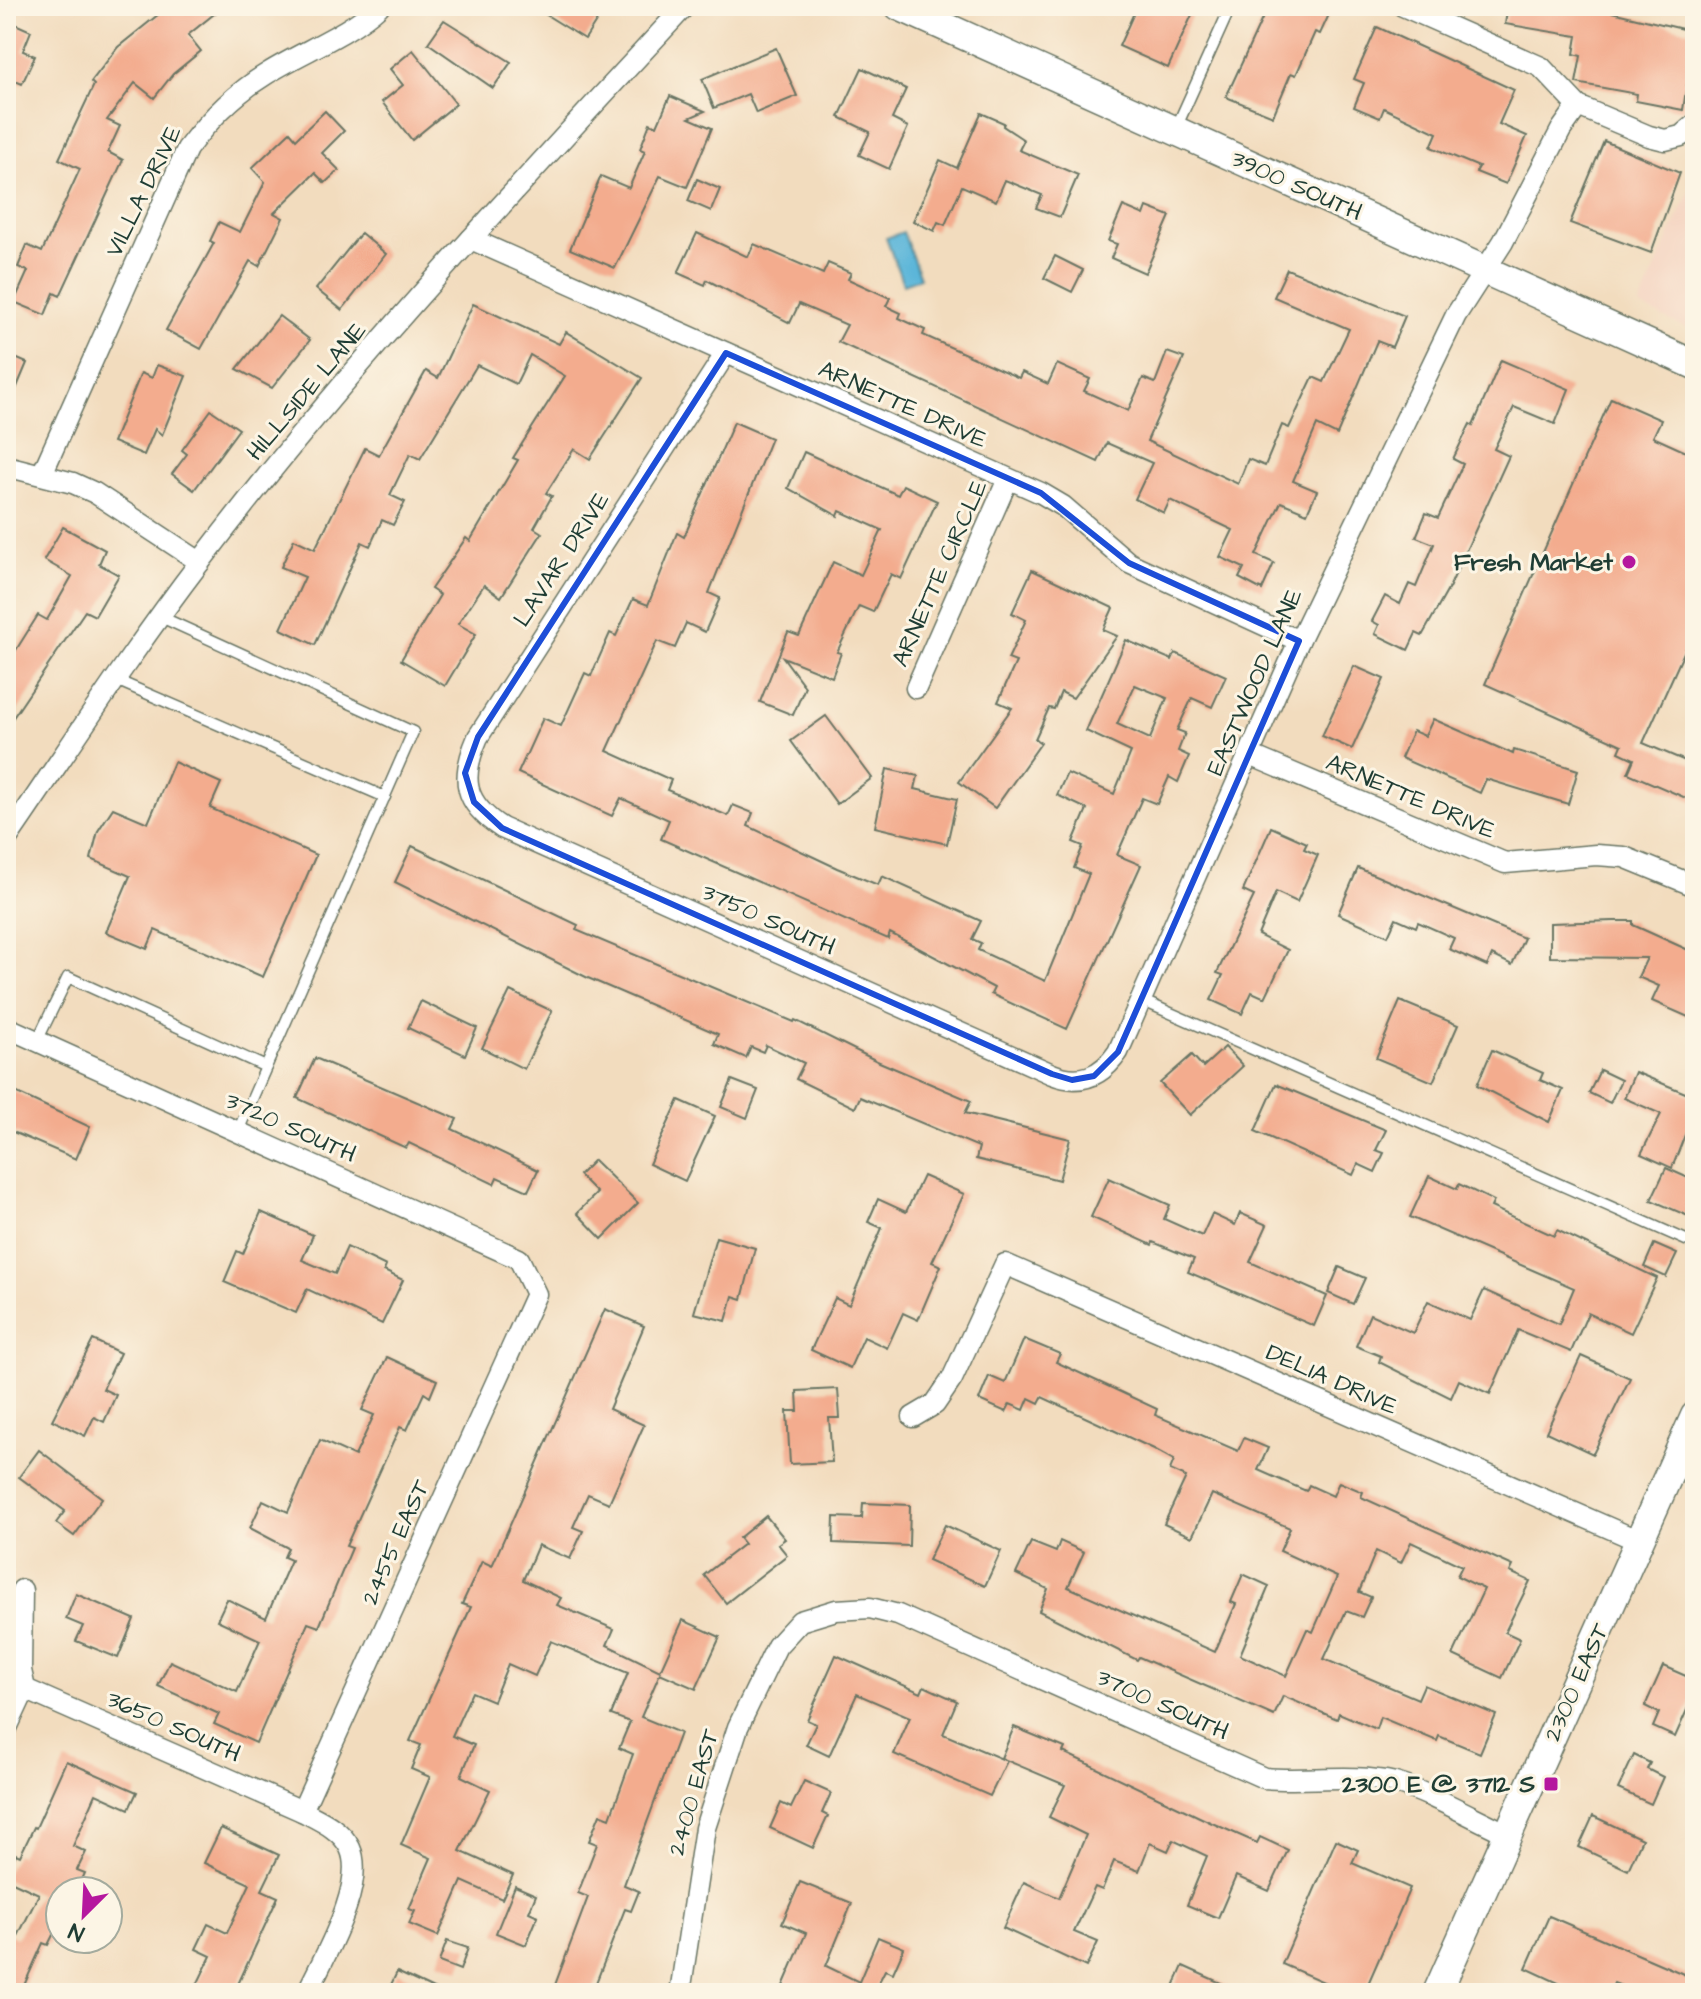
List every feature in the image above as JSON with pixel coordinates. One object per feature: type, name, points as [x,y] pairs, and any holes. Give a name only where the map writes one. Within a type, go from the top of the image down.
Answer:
[{"type":"main road","name":"3900 SOUTH","points":[[899,6],[1695,365]]},
{"type":"main road","name":"2300 EAST","points":[[1437,1993],[1695,1416]]},
{"type":"street","name":"VILLA DRIVE","points":[[42,474],[187,149],[214,115],[247,87],[357,24],[379,6]]},
{"type":"street","name":"HILLSIDE LANE","points":[[6,840],[200,562],[332,398],[471,239],[685,6]]},
{"type":"street","points":[[1403,6],[1541,67],[1578,106],[1665,140],[1681,136],[1695,124]]},
{"type":"street","name":"EASTWOOD LANE","points":[[1052,1074],[1082,1079],[1104,1069],[1118,1052],[1299,641],[1456,315],[1578,106]]},
{"type":"street","name":"ARNETTE DRIVE","points":[[471,239],[1008,479],[1063,506],[1129,563],[1299,641]]},
{"type":"street","name":"LAVAR DRIVE","points":[[474,802],[465,773],[486,724],[726,353]]},
{"type":"street","points":[[6,466],[42,474],[95,493],[200,562]]},
{"type":"street","name":"ARNETTE CIRCLE","points":[[916,688],[1008,479]]},
{"type":"street","name":"ARNETTE DRIVE","points":[[1250,755],[1505,863],[1596,855],[1624,857],[1695,886]]},
{"type":"street","name":"3750 SOUTH","points":[[474,802],[483,816],[502,828],[1052,1074]]},
{"type":"street","name":"3720 SOUTH","points":[[6,1027],[519,1259],[536,1294]]},
{"type":"street","name":"DELIA DRIVE","points":[[913,1417],[935,1404],[952,1379],[1005,1264],[1639,1541]]},
{"type":"street","name":"2455 EAST","points":[[302,1811],[536,1294]]},
{"type":"street","points":[[6,1730],[25,1689],[21,1670],[22,1590]]},
{"type":"street","name":"3700 SOUTH","points":[[800,1621],[836,1610],[870,1608],[898,1615],[1264,1778],[1343,1778],[1396,1784],[1508,1834]]},
{"type":"street","name":"2400 EAST","points":[[680,1993],[692,1903],[709,1816],[738,1727],[777,1646],[800,1621]]},
{"type":"street","name":"3650 SOUTH","points":[[25,1689],[302,1811],[337,1831],[350,1847],[353,1861],[349,1896],[307,1993]]},
{"type":"lane","points":[[1176,130],[1231,6]]},
{"type":"lane","points":[[161,617],[413,732],[238,1131]]},
{"type":"lane","points":[[116,680],[385,797]]},
{"type":"lane","points":[[37,1041],[68,977],[266,1067]]},
{"type":"lane","points":[[1141,1000],[1695,1244]]},
{"type":"highlighted area","points":[[726,353],[1041,493],[1129,563],[1299,641],[1118,1052],[1094,1076],[1072,1080],[1052,1074],[502,828],[474,802],[465,773],[478,737]]},
{"type":"shaded area","points":[[1695,179],[1695,332],[1639,306]]},
{"type":"water","points":[[903,232],[920,278],[903,284],[886,238]]},
{"type":"building","points":[[169,6],[224,6],[188,35],[201,51],[173,74],[154,98],[135,83],[107,120],[120,126],[108,152],[123,160],[60,296],[54,293],[45,315],[14,302],[28,271],[18,267],[27,245],[42,252],[80,169],[59,159],[94,85],[91,82],[118,47]]},
{"type":"building","points":[[532,6],[606,6],[585,39]]},
{"type":"building","points":[[1137,6],[1196,6],[1168,68],[1119,46]]},
{"type":"building","points":[[1268,6],[1333,6],[1320,34],[1315,32],[1296,75],[1291,73],[1273,116],[1226,97]]},
{"type":"building","points":[[1508,6],[1587,6],[1695,32],[1683,110],[1636,101],[1637,94],[1576,83],[1581,56],[1574,54],[1577,36],[1505,24]]},
{"type":"building","points":[[6,20],[31,31],[23,51],[35,56],[22,84],[11,79],[6,89]]},
{"type":"building","points":[[444,20],[511,62],[493,88],[428,43]]},
{"type":"building","points":[[1377,27],[1514,90],[1499,124],[1527,136],[1506,184],[1476,172],[1479,167],[1431,147],[1437,133],[1384,108],[1380,118],[1354,107],[1364,83],[1354,79]]},
{"type":"building","points":[[776,48],[797,96],[756,113],[748,94],[714,108],[702,79]]},
{"type":"building","points":[[413,50],[456,104],[412,140],[382,102],[403,85],[390,69]]},
{"type":"building","points":[[862,68],[906,89],[892,119],[908,127],[889,169],[859,155],[870,132],[839,117]]},
{"type":"building","points":[[670,96],[705,111],[689,118],[712,128],[687,187],[660,176],[615,268],[570,249],[601,176],[629,188],[645,151],[640,149],[650,123],[657,126]]},
{"type":"building","points":[[325,111],[344,131],[322,153],[339,170],[325,183],[315,173],[274,213],[283,218],[259,266],[250,261],[201,349],[166,330],[214,243],[210,241],[219,222],[240,232],[265,182],[252,168],[290,132],[296,139]]},
{"type":"building","points":[[981,113],[1004,123],[1003,126],[1024,140],[1019,150],[1078,175],[1060,217],[1036,208],[1042,195],[1005,180],[996,201],[962,186],[945,225],[938,222],[934,231],[913,221],[940,160],[957,168]]},
{"type":"building","points":[[1604,141],[1680,173],[1651,253],[1570,223]]},
{"type":"building","points":[[697,179],[720,189],[711,211],[688,201]]},
{"type":"building","points":[[1123,206],[1144,215],[1147,207],[1170,216],[1145,273],[1111,258],[1117,244],[1108,241]]},
{"type":"building","points":[[361,233],[386,254],[342,310],[316,289]]},
{"type":"building","points":[[697,233],[748,257],[754,244],[823,274],[828,263],[851,273],[848,279],[890,298],[886,306],[901,313],[899,318],[925,330],[923,335],[1019,378],[1022,372],[1048,384],[1057,364],[1090,379],[1084,391],[1128,411],[1143,378],[1155,383],[1167,352],[1184,358],[1147,441],[1238,484],[1248,459],[1265,466],[1282,425],[1289,428],[1313,377],[1324,382],[1349,329],[1274,297],[1287,269],[1405,316],[1392,347],[1377,341],[1337,435],[1317,425],[1293,481],[1317,491],[1307,513],[1281,502],[1256,555],[1274,563],[1262,590],[1239,578],[1244,568],[1220,557],[1233,530],[1170,500],[1164,513],[1135,499],[1152,463],[1107,443],[1098,462],[838,342],[847,325],[799,304],[790,323],[707,280],[705,285],[678,273]]},
{"type":"building","points":[[1055,256],[1083,270],[1072,292],[1044,278]]},
{"type":"building","points":[[473,304],[559,344],[566,332],[642,378],[590,459],[574,449],[546,493],[552,496],[534,528],[542,533],[501,597],[484,585],[458,624],[476,634],[445,686],[401,660],[440,595],[431,589],[466,538],[470,541],[518,460],[513,458],[565,376],[530,355],[516,384],[477,365],[420,459],[410,454],[390,495],[405,502],[393,525],[382,520],[370,546],[362,542],[315,645],[281,629],[305,577],[281,567],[294,539],[315,549],[365,448],[379,455],[426,371],[438,378]]},
{"type":"building","points":[[279,316],[310,340],[272,388],[237,369]]},
{"type":"building","points":[[6,354],[27,363],[6,413]]},
{"type":"building","points":[[1501,360],[1569,389],[1555,424],[1514,407],[1494,449],[1509,456],[1449,588],[1422,636],[1416,633],[1408,650],[1375,634],[1379,625],[1372,621],[1385,596],[1400,604],[1409,584],[1416,587],[1434,544],[1416,537],[1426,513],[1438,518],[1463,464],[1453,459],[1470,424],[1473,426]]},
{"type":"building","points":[[157,365],[186,376],[162,435],[155,429],[144,455],[113,442],[141,373],[152,378]]},
{"type":"building","points":[[1611,398],[1661,420],[1653,437],[1695,456],[1695,628],[1643,743],[1695,765],[1695,802],[1628,773],[1634,759],[1619,752],[1622,745],[1485,684]]},
{"type":"building","points":[[211,410],[239,429],[194,490],[172,474],[187,454],[182,450]]},
{"type":"building","points":[[734,422],[771,438],[709,593],[720,598],[705,632],[686,623],[675,648],[657,641],[607,751],[671,780],[667,790],[728,816],[733,805],[753,813],[748,826],[837,868],[878,885],[882,876],[981,921],[972,939],[981,943],[978,950],[1045,981],[1089,874],[1074,868],[1083,846],[1073,842],[1087,809],[1057,795],[1067,773],[1114,794],[1131,752],[1086,731],[1126,640],[1172,660],[1175,653],[1226,676],[1212,707],[1192,698],[1177,730],[1185,733],[1178,751],[1189,756],[1178,782],[1169,777],[1157,804],[1142,798],[1117,855],[1141,865],[1067,1029],[991,994],[994,988],[890,933],[888,939],[661,839],[669,820],[621,798],[612,816],[518,773],[543,718],[561,726],[585,673],[591,676],[610,633],[616,636],[633,599],[648,605],[677,533],[684,537]],"holes":[[[1135,685],[1167,698],[1150,739],[1117,724]]]},
{"type":"building","points":[[804,452],[898,495],[903,485],[937,501],[901,579],[891,574],[873,612],[859,606],[837,652],[841,653],[832,677],[783,657],[805,687],[793,715],[760,702],[788,632],[799,636],[833,562],[861,575],[882,530],[840,511],[838,516],[788,488]]},
{"type":"building","points":[[63,527],[105,550],[99,564],[119,575],[95,616],[85,611],[6,728],[6,666],[38,615],[47,620],[72,576],[44,560]]},
{"type":"building","points":[[1032,570],[1113,608],[1103,630],[1117,636],[1073,698],[1061,692],[1054,709],[1049,708],[1035,739],[1041,743],[995,808],[959,782],[1012,708],[998,702],[1016,662],[1008,659],[1026,620],[1012,613]]},
{"type":"building","points":[[1354,666],[1384,679],[1352,749],[1322,736]]},
{"type":"building","points":[[826,716],[872,778],[837,804],[791,741]]},
{"type":"building","points":[[1433,719],[1513,754],[1514,750],[1578,770],[1568,804],[1486,779],[1480,793],[1401,758],[1413,731],[1425,736]]},
{"type":"building","points":[[174,762],[221,783],[210,808],[316,855],[263,977],[155,930],[147,949],[106,932],[130,876],[91,859],[98,831],[113,808],[148,823]]},
{"type":"building","points":[[887,769],[918,776],[915,789],[957,799],[947,844],[875,827]]},
{"type":"building","points":[[1271,827],[1307,843],[1304,849],[1318,855],[1297,902],[1276,892],[1258,935],[1288,950],[1265,998],[1252,992],[1242,1014],[1211,1000],[1223,975],[1217,973],[1254,896],[1243,891]]},
{"type":"building","points":[[412,846],[578,925],[576,930],[795,1020],[877,1061],[971,1101],[965,1113],[1070,1139],[1059,1180],[976,1159],[979,1147],[860,1097],[855,1108],[796,1079],[804,1063],[766,1045],[763,1052],[751,1047],[746,1058],[714,1044],[718,1034],[588,978],[395,882]]},
{"type":"building","points":[[1358,868],[1524,938],[1512,965],[1492,955],[1487,966],[1449,949],[1454,938],[1418,922],[1416,927],[1396,918],[1388,936],[1338,914]]},
{"type":"building","points":[[1633,921],[1633,925],[1695,953],[1695,1020],[1652,1001],[1659,986],[1638,977],[1647,958],[1550,957],[1550,923]]},
{"type":"building","points":[[510,991],[552,1011],[524,1069],[482,1048]]},
{"type":"building","points":[[421,1001],[477,1028],[465,1055],[408,1028]]},
{"type":"building","points":[[1400,1001],[1458,1025],[1433,1082],[1376,1058]]},
{"type":"building","points":[[1225,1047],[1243,1066],[1190,1115],[1160,1083],[1192,1055],[1203,1067]]},
{"type":"building","points":[[1492,1050],[1543,1073],[1540,1080],[1563,1090],[1549,1122],[1477,1085]]},
{"type":"building","points":[[315,1058],[457,1119],[452,1129],[538,1170],[528,1191],[497,1177],[494,1184],[409,1143],[406,1148],[297,1098]]},
{"type":"building","points":[[1600,1070],[1621,1080],[1610,1103],[1589,1093]]},
{"type":"building","points":[[1635,1072],[1695,1097],[1695,1109],[1672,1168],[1641,1154],[1661,1114],[1624,1098]]},
{"type":"building","points":[[732,1080],[758,1090],[747,1118],[721,1107]]},
{"type":"building","points":[[1276,1084],[1386,1130],[1376,1150],[1384,1153],[1375,1172],[1358,1164],[1353,1175],[1255,1131]]},
{"type":"building","points":[[13,1091],[90,1127],[76,1159],[6,1129],[6,1107]]},
{"type":"building","points":[[679,1100],[715,1116],[685,1181],[649,1164]]},
{"type":"building","points":[[594,1160],[638,1203],[602,1239],[577,1213],[597,1193],[579,1175]]},
{"type":"building","points":[[1666,1168],[1695,1181],[1695,1219],[1651,1200]]},
{"type":"building","points":[[923,1176],[964,1194],[932,1262],[941,1266],[918,1320],[903,1313],[887,1348],[864,1337],[850,1368],[811,1350],[835,1298],[849,1305],[882,1228],[868,1222],[878,1199],[906,1212]]},
{"type":"building","points":[[1429,1176],[1457,1189],[1459,1184],[1494,1201],[1491,1207],[1554,1236],[1557,1230],[1657,1278],[1631,1333],[1588,1313],[1571,1352],[1518,1330],[1490,1394],[1459,1380],[1451,1398],[1379,1362],[1381,1356],[1356,1346],[1370,1314],[1413,1333],[1428,1301],[1470,1320],[1484,1290],[1559,1324],[1574,1288],[1410,1217]]},
{"type":"building","points":[[1109,1178],[1170,1205],[1164,1219],[1202,1236],[1212,1214],[1235,1225],[1240,1213],[1267,1225],[1250,1262],[1327,1296],[1314,1326],[1188,1272],[1194,1259],[1153,1242],[1152,1245],[1091,1217]]},
{"type":"building","points":[[261,1212],[313,1235],[302,1260],[335,1274],[347,1247],[386,1266],[384,1271],[403,1280],[382,1324],[307,1289],[296,1313],[224,1282],[237,1251],[243,1254]]},
{"type":"building","points":[[716,1237],[755,1248],[742,1299],[733,1296],[726,1321],[694,1313]]},
{"type":"building","points":[[1654,1244],[1677,1254],[1666,1277],[1644,1267]]},
{"type":"building","points":[[1339,1267],[1365,1278],[1353,1304],[1328,1293]]},
{"type":"building","points":[[605,1309],[644,1326],[609,1409],[644,1425],[609,1503],[588,1494],[573,1527],[583,1531],[570,1559],[538,1545],[523,1580],[561,1598],[557,1605],[614,1629],[607,1645],[660,1671],[683,1620],[720,1637],[696,1689],[660,1673],[641,1717],[680,1733],[624,1885],[639,1891],[631,1911],[625,1909],[592,1993],[552,1993],[588,1897],[578,1893],[597,1844],[589,1841],[600,1814],[610,1818],[633,1754],[619,1748],[630,1722],[611,1715],[628,1673],[551,1641],[535,1676],[508,1664],[493,1701],[472,1692],[452,1736],[474,1745],[461,1776],[490,1790],[460,1851],[513,1875],[502,1899],[462,1881],[438,1936],[409,1924],[415,1911],[409,1909],[431,1858],[401,1845],[430,1777],[411,1769],[421,1745],[410,1741],[471,1607],[462,1604],[482,1561],[492,1566]]},
{"type":"building","points":[[1024,1339],[1060,1354],[1056,1362],[1157,1409],[1155,1415],[1238,1451],[1244,1438],[1268,1448],[1258,1470],[1306,1491],[1309,1485],[1333,1496],[1339,1482],[1363,1492],[1361,1497],[1513,1566],[1510,1572],[1530,1581],[1505,1632],[1520,1639],[1502,1678],[1453,1655],[1484,1589],[1457,1576],[1462,1566],[1411,1542],[1401,1563],[1376,1551],[1359,1592],[1371,1597],[1362,1617],[1346,1611],[1324,1659],[1418,1699],[1424,1685],[1496,1715],[1480,1753],[1439,1736],[1437,1741],[1380,1717],[1376,1729],[1339,1713],[1337,1719],[1283,1696],[1274,1716],[1139,1657],[1137,1660],[1039,1611],[1048,1589],[1016,1574],[1031,1542],[1056,1552],[1060,1541],[1084,1552],[1068,1587],[1215,1652],[1236,1604],[1231,1602],[1243,1574],[1269,1586],[1240,1655],[1286,1676],[1307,1629],[1313,1632],[1337,1577],[1280,1551],[1290,1528],[1212,1494],[1192,1537],[1164,1524],[1186,1477],[1170,1470],[1174,1460],[1154,1449],[1042,1397],[1039,1403],[1029,1398],[1024,1410],[1010,1404],[1006,1412],[979,1400],[989,1376],[1005,1383]]},
{"type":"building","points":[[93,1340],[120,1353],[103,1389],[116,1395],[104,1422],[94,1417],[85,1436],[52,1420]]},
{"type":"building","points":[[1581,1356],[1630,1378],[1593,1454],[1546,1432]]},
{"type":"building","points":[[387,1357],[437,1380],[430,1397],[424,1393],[407,1430],[400,1427],[346,1546],[352,1548],[319,1627],[308,1623],[256,1743],[214,1724],[219,1714],[158,1686],[170,1661],[237,1692],[260,1640],[217,1620],[227,1599],[266,1618],[291,1560],[284,1557],[288,1548],[250,1528],[263,1500],[288,1512],[320,1440],[355,1456],[374,1415],[362,1410]]},
{"type":"building","points":[[838,1389],[840,1418],[829,1418],[832,1462],[790,1464],[787,1411],[798,1411],[797,1391]]},
{"type":"building","points":[[39,1450],[102,1498],[74,1536],[56,1523],[65,1511],[19,1477]]},
{"type":"building","points":[[863,1503],[910,1505],[909,1546],[833,1543],[834,1517],[862,1518]]},
{"type":"building","points":[[766,1516],[785,1539],[778,1544],[787,1555],[726,1603],[704,1575],[744,1544],[739,1538]]},
{"type":"building","points":[[945,1525],[1001,1551],[985,1586],[928,1560]]},
{"type":"building","points":[[76,1594],[134,1619],[118,1658],[76,1641],[83,1626],[66,1619]]},
{"type":"building","points":[[836,1655],[921,1693],[924,1686],[957,1701],[943,1734],[1007,1761],[990,1796],[894,1754],[910,1717],[857,1694],[829,1756],[806,1745],[816,1724],[807,1720]]},
{"type":"building","points":[[1663,1666],[1695,1680],[1695,1692],[1675,1737],[1653,1727],[1659,1713],[1645,1706]]},
{"type":"building","points":[[1014,1727],[1065,1748],[1063,1752],[1212,1823],[1257,1843],[1260,1837],[1288,1850],[1269,1891],[1236,1876],[1218,1918],[1187,1905],[1207,1856],[1173,1840],[1168,1851],[1150,1843],[1139,1871],[1114,1861],[1102,1890],[1095,1887],[1074,1932],[1098,1942],[1086,1967],[1003,1928],[1024,1882],[1059,1898],[1086,1835],[1049,1817],[1065,1785],[1001,1758]]},
{"type":"building","points":[[1634,1755],[1650,1763],[1647,1769],[1663,1777],[1651,1804],[1618,1789]]},
{"type":"building","points":[[66,1761],[137,1792],[129,1809],[96,1794],[73,1846],[86,1852],[77,1870],[84,1875],[44,1875],[44,1943],[22,1990],[6,1983],[6,1933],[17,1938],[39,1894],[6,1879],[6,1874],[16,1854],[20,1856]]},
{"type":"building","points":[[804,1781],[831,1793],[822,1813],[828,1816],[813,1848],[770,1828],[781,1803],[791,1808]]},
{"type":"building","points":[[1593,1816],[1642,1839],[1628,1870],[1579,1847]]},
{"type":"building","points":[[221,1828],[279,1855],[262,1890],[278,1897],[234,1993],[193,1993],[211,1956],[196,1949],[208,1924],[227,1933],[250,1884],[204,1863]]},
{"type":"building","points":[[1336,1840],[1358,1850],[1352,1863],[1410,1888],[1364,1993],[1349,1993],[1282,1964]]},
{"type":"building","points":[[800,1882],[852,1903],[826,1966],[859,1982],[878,1937],[904,1948],[893,1973],[885,1970],[875,1990],[882,1993],[780,1993],[806,1933],[782,1923]]},
{"type":"building","points":[[515,1886],[536,1895],[529,1912],[538,1916],[526,1945],[496,1933]]},
{"type":"building","points":[[1549,1916],[1695,1979],[1695,1993],[1640,1993],[1614,1983],[1609,1993],[1580,1993],[1526,1968]]},
{"type":"building","points":[[447,1941],[468,1948],[460,1970],[439,1962]]},
{"type":"building","points":[[1183,1966],[1243,1993],[1171,1993]]},
{"type":"building","points":[[397,1972],[442,1993],[387,1993]]},
{"type":"place","name":"Fresh Market","points":[[1629,562]]},
{"type":"place","name":"2300 E @ 3712 S","points":[[1551,1784]]}]
